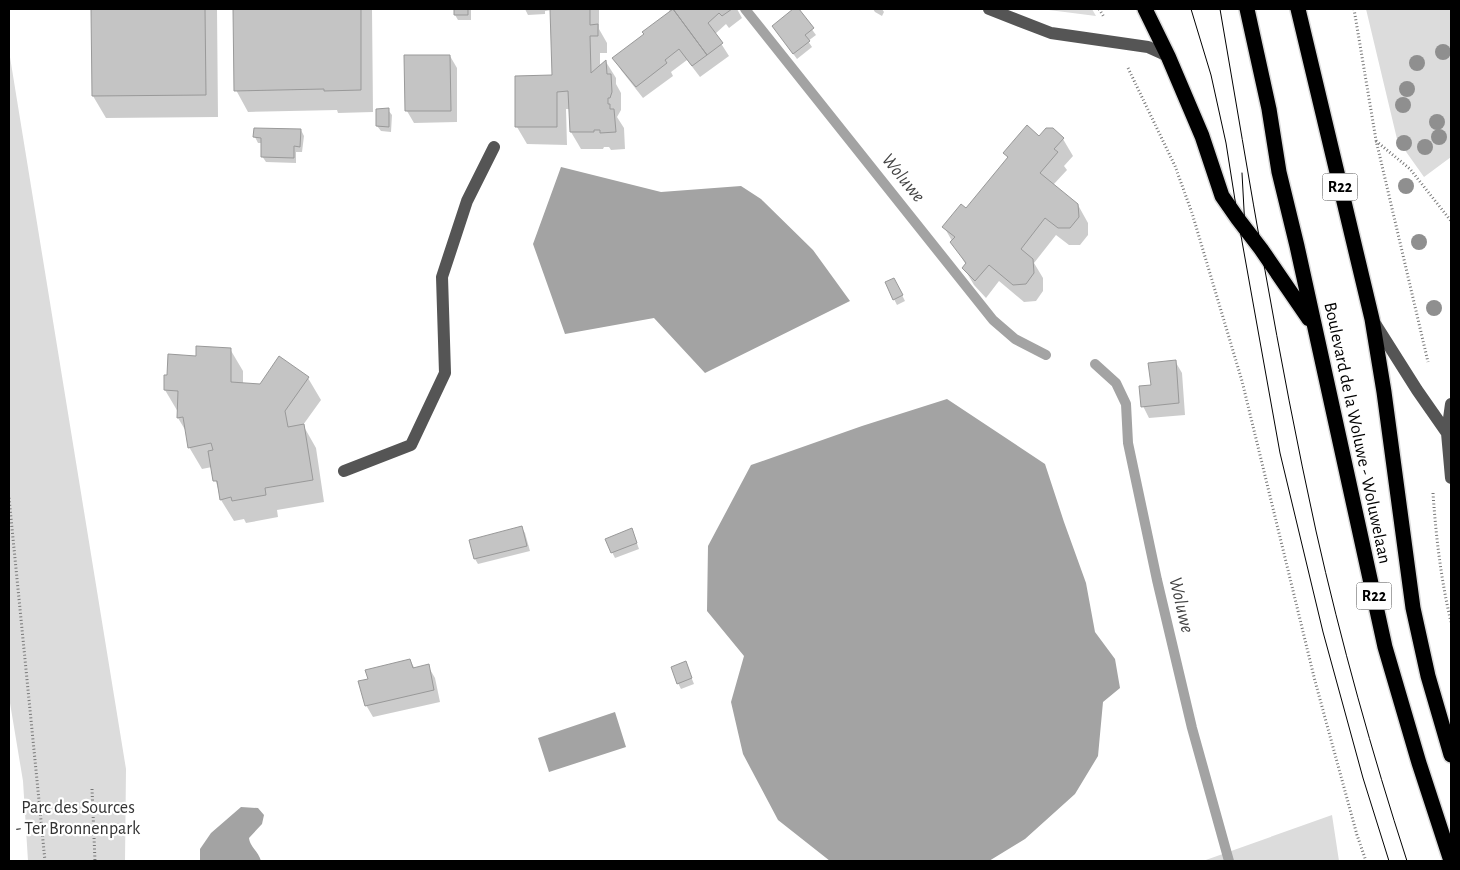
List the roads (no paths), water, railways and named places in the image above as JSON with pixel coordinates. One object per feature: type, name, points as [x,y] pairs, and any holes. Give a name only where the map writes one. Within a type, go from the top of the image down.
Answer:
[{"type":"highway","name":"R22","points":[[1145,9],[1168,56],[1202,136],[1222,196],[1314,326]]},
{"type":"highway","name":"Boulevard de la Woluwe - Woluwelaan","points":[[1247,9],[1269,109],[1278,172],[1297,246],[1385,646],[1419,763],[1451,861]]},
{"type":"highway","name":"Boulevard de la Woluwe - Woluwelaan","points":[[1298,9],[1372,318],[1414,608],[1428,676],[1451,755]]},
{"type":"street","points":[[989,9],[1051,33],[1148,47],[1168,56]]},
{"type":"street","points":[[344,471],[411,445],[445,373],[442,277],[467,202],[494,147]]},
{"type":"street","name":"Boulevard de la Woluwe - Woluwelaan","points":[[1372,318],[1417,390],[1448,433]]},
{"type":"street","points":[[1451,404],[1448,433],[1451,478]]},
{"type":"waterway","name":"Woluwe","points":[[745,9],[993,320],[1015,339],[1046,355]]},
{"type":"waterway","name":"Woluwe","points":[[1095,364],[1116,383],[1126,404],[1128,443],[1157,580],[1192,728],[1229,861]]},
{"type":"tram line","points":[[1191,9],[1211,75],[1226,143],[1280,453],[1323,632],[1363,778],[1389,861]]},
{"type":"tram line","points":[[1220,9],[1277,336],[1316,531],[1358,697],[1407,861]]},
{"type":"tram line","points":[[1242,173],[1245,228]]},
{"type":"park label","name":"Parc des Sources - Ter Bronnenpark","points":[[78,818]]}]
